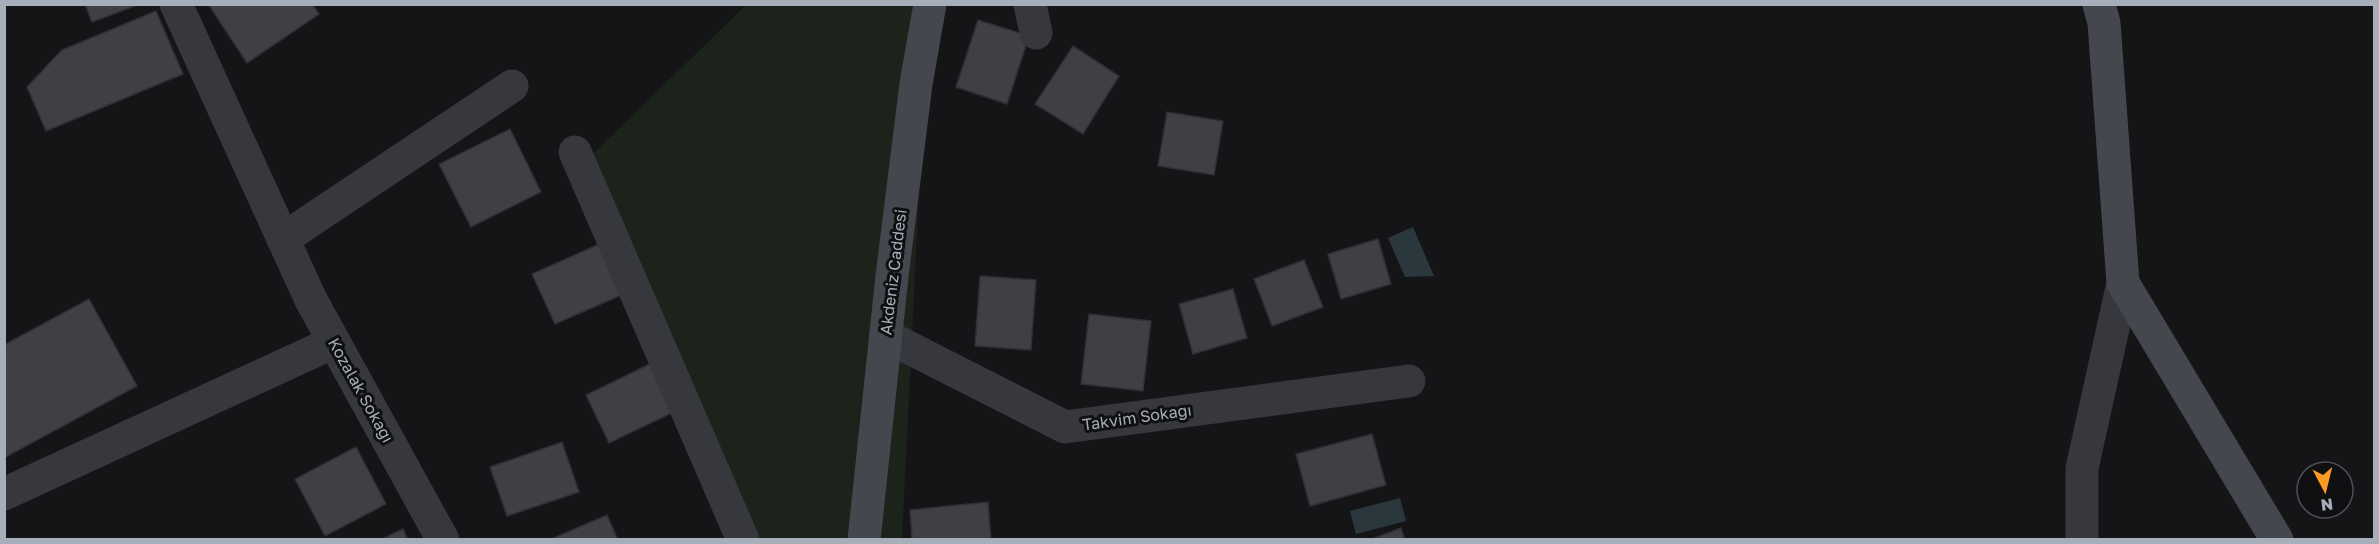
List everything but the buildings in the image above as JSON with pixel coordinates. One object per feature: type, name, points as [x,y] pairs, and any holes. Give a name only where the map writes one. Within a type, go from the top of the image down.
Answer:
[{"type":"street","name":"Kozalak Sokağı","points":[[176,4],[311,300],[443,540]]},
{"type":"street","name":"Akdeniz Caddesi","points":[[864,540],[916,84],[930,4]]},
{"type":"street","points":[[2082,540],[2082,468],[2123,283],[2104,22],[2099,4]]},
{"type":"street","points":[[283,239],[512,86]]},
{"type":"street","points":[[575,152],[743,540]]},
{"type":"street","points":[[2123,283],[2277,540]]},
{"type":"street","name":"Takvim Sokağı","points":[[886,336],[1065,427],[1409,381]]},
{"type":"street","points":[[4,494],[334,342]]},
{"type":"shaded area","points":[[746,5],[928,5],[902,539],[745,539],[577,169]]},
{"type":"shaded area","points":[[1413,227],[1434,276],[1405,277],[1388,238]]},
{"type":"shaded area","points":[[1400,498],[1406,521],[1356,534],[1350,511]]}]
